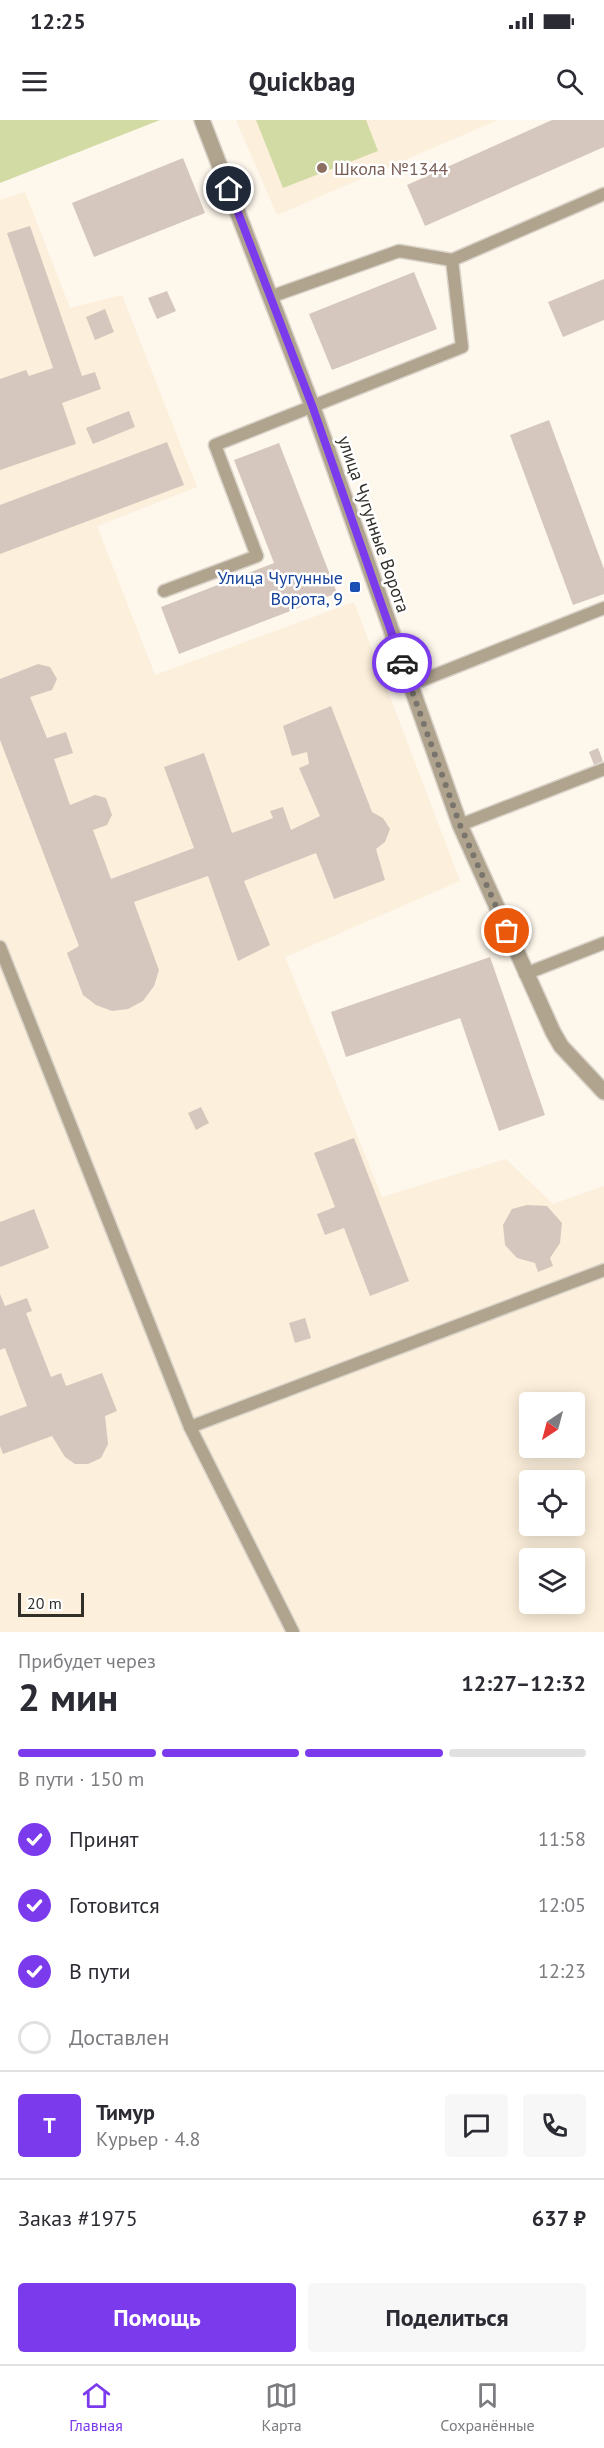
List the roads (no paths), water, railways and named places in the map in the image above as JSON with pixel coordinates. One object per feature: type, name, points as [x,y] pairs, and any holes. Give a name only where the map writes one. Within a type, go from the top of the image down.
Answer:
[{"type":"street","name":"улица Чугунные Ворота","points":[[202,120],[313,408],[460,825],[525,974],[561,1046],[604,1092]]},
{"type":"lane","points":[[270,297],[399,251],[452,260],[604,194]]},
{"type":"lane","points":[[164,591],[256,556],[215,445],[462,347],[452,260]]},
{"type":"lane","points":[[410,685],[604,608]]},
{"type":"lane","points":[[460,825],[604,770]]},
{"type":"lane","points":[[525,974],[604,943]]},
{"type":"lane","points":[[0,946],[190,1426],[293,1632]]},
{"type":"lane","points":[[190,1426],[604,1270]]},
{"type":"place","name":"Школа №1344","points":[[322,168]]},
{"type":"place","name":"Улица Чугунные Ворота, 9","points":[[355,587]]}]
